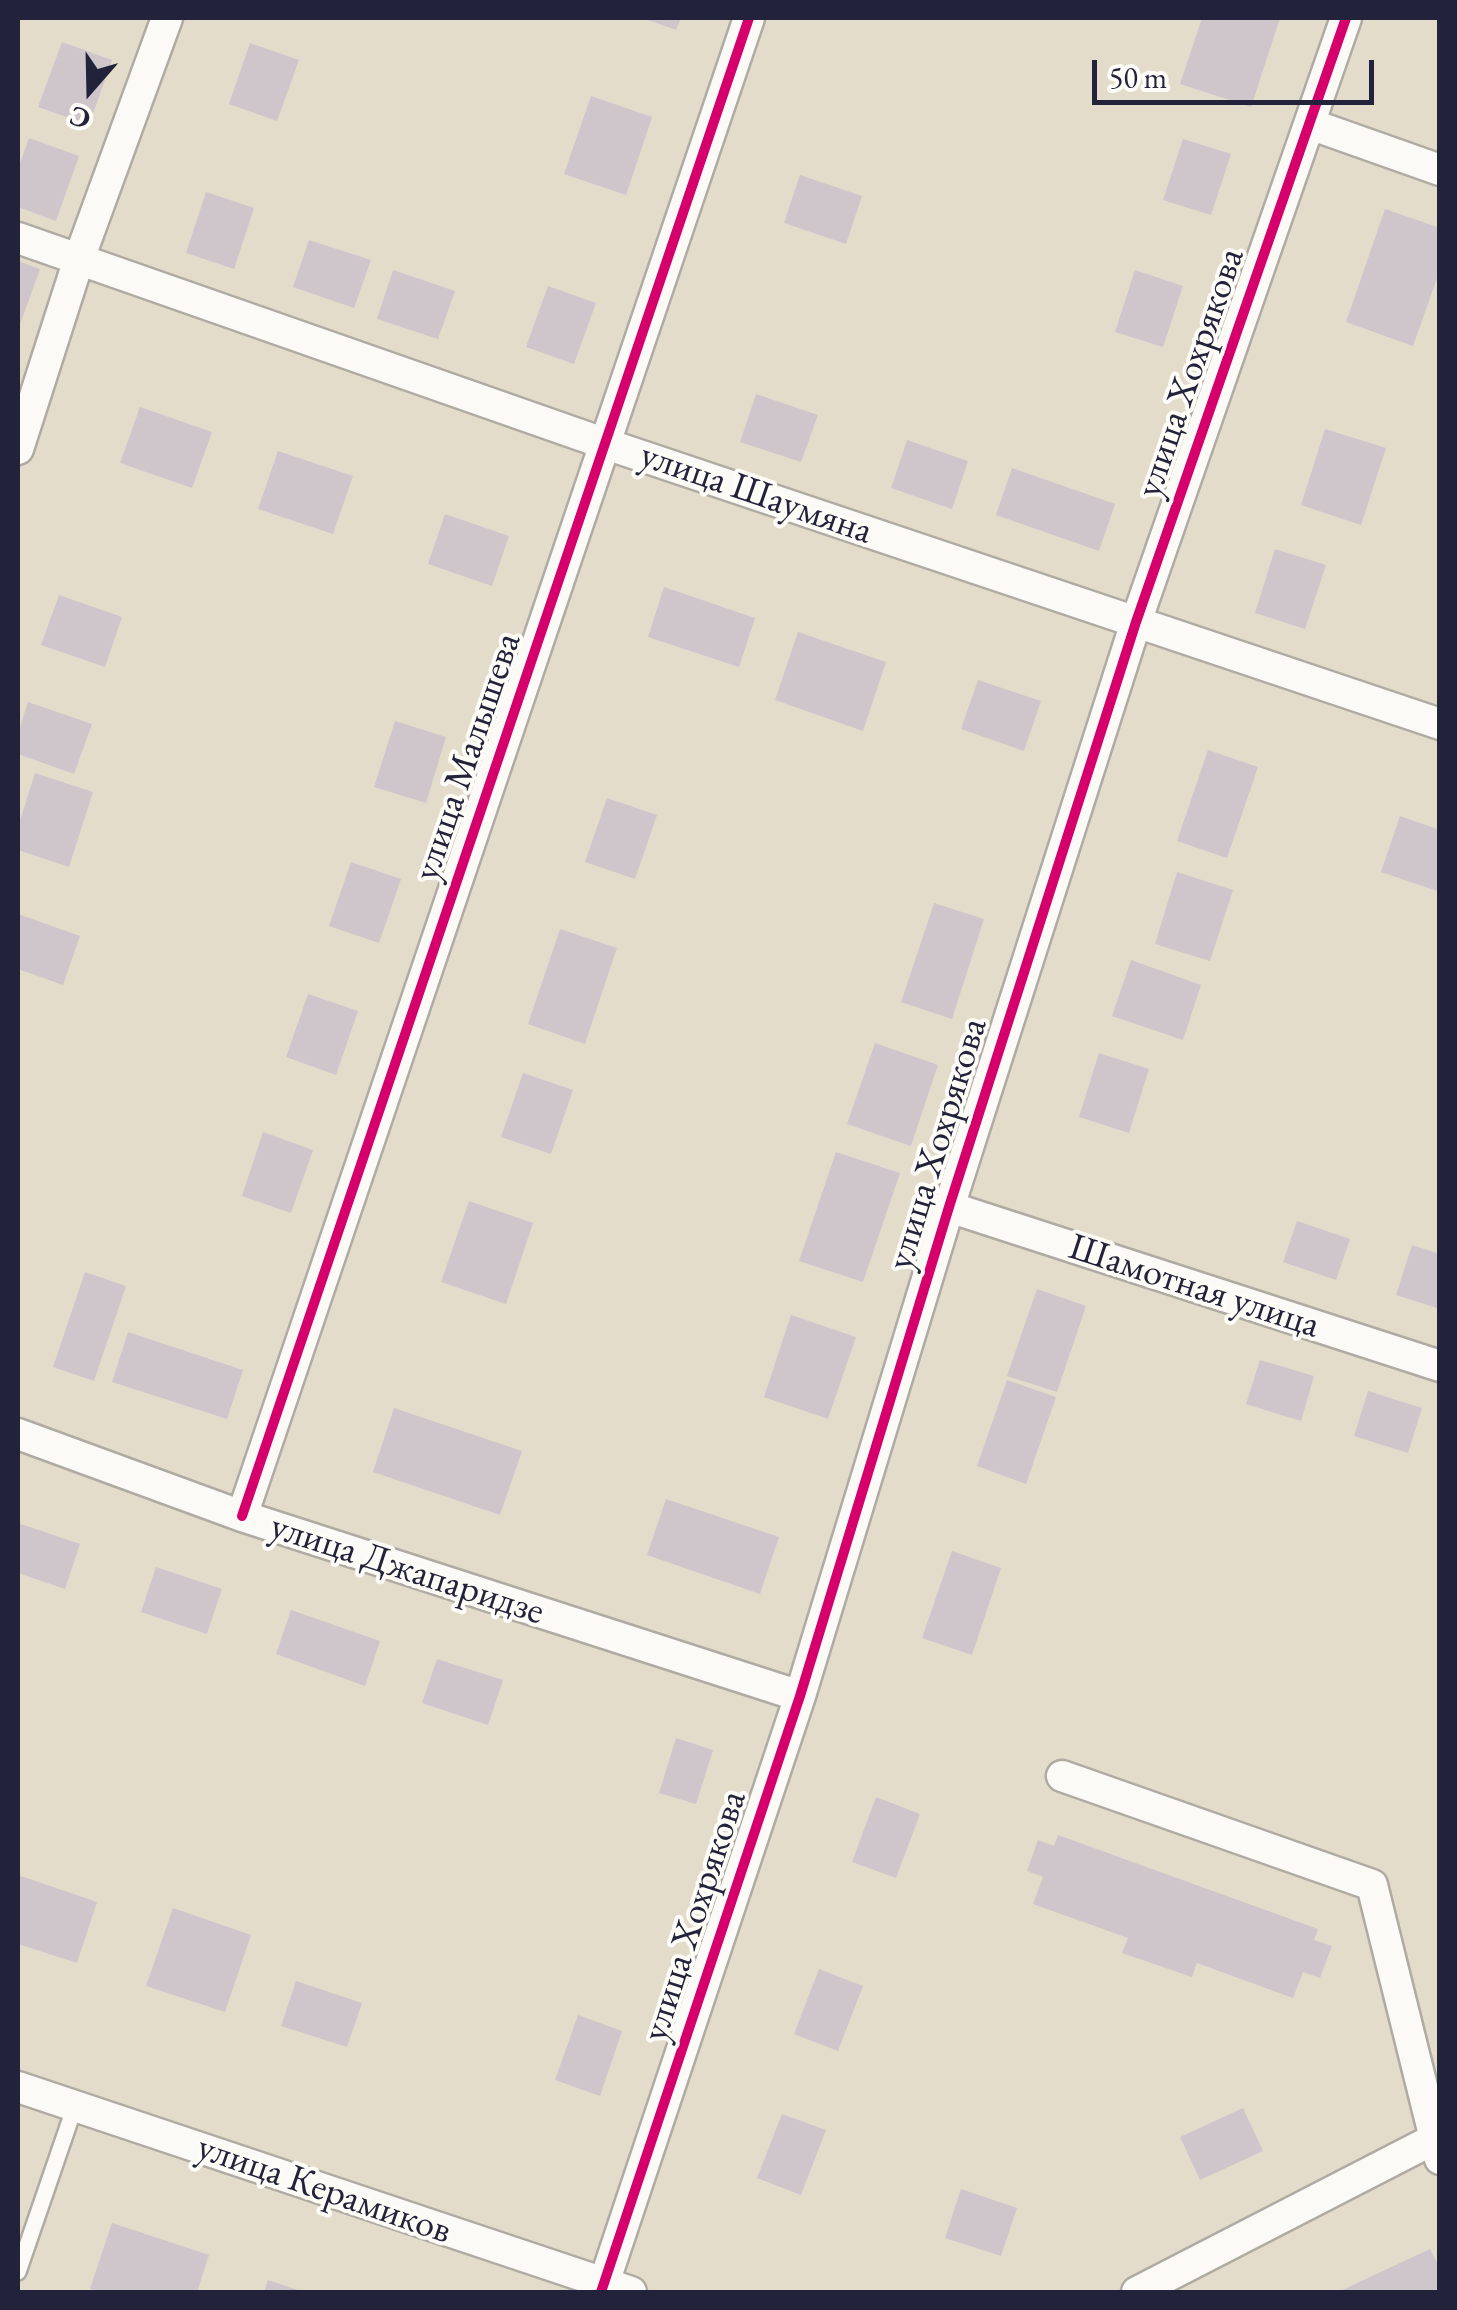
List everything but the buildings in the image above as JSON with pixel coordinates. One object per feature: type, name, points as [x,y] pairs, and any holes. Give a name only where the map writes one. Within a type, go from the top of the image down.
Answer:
[{"type":"street","points":[[18,449],[79,259],[166,18]]},
{"type":"street","name":"улица Малышева","points":[[242,1516],[749,18]]},
{"type":"street","name":"улица Хохрякова","points":[[612,2290],[800,1696],[948,1208],[1136,622],[1346,18]]},
{"type":"street","points":[[1310,124],[1440,170]]},
{"type":"street","name":"улица Шаумяна","points":[[18,238],[606,444],[1440,724]]},
{"type":"street","name":"Шамотная улица","points":[[948,1208],[1440,1366]]},
{"type":"street","name":"улица Джапаридзе","points":[[18,1434],[242,1516],[800,1696]]},
{"type":"street","points":[[1062,1776],[1372,1885],[1437,2144],[1137,2292]]},
{"type":"street","name":"улица Керамиков","points":[[18,2086],[612,2290]]},
{"type":"lane","points":[[18,2272],[75,2106]]},
{"type":"cycle path","points":[[242,1516],[749,18]]},
{"type":"cycle path","points":[[601,2292],[800,1696],[949,1207],[1136,622],[1346,18]]}]
